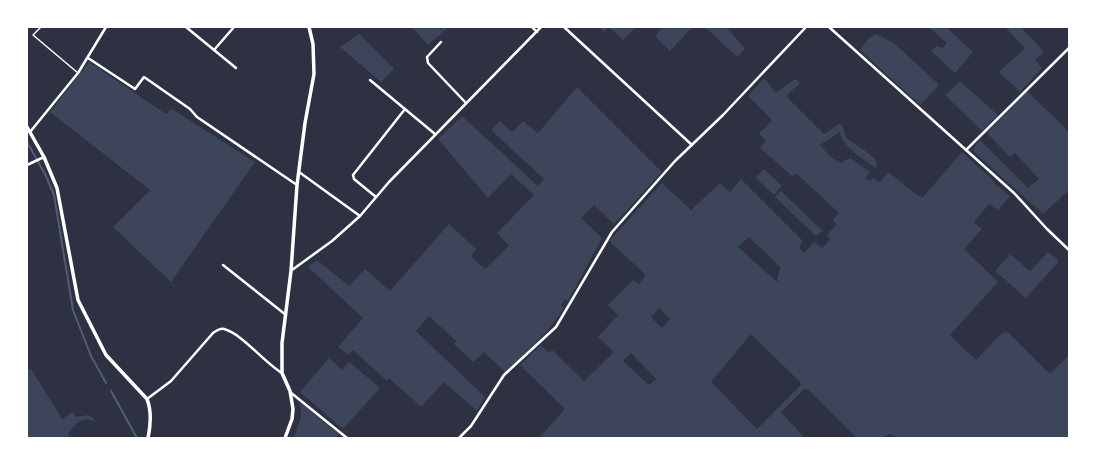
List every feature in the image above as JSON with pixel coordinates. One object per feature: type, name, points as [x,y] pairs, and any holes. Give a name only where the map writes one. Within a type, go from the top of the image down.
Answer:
[{"type":"street","points":[[30,132],[78,73],[106,27]]},
{"type":"street","points":[[186,27],[236,68]]},
{"type":"street","points":[[191,31],[194,27]]},
{"type":"street","points":[[214,50],[234,27]]},
{"type":"street","points":[[285,438],[290,425],[293,409],[290,391],[282,373],[282,343],[291,271],[298,172],[314,74],[313,44],[309,27]]},
{"type":"street","points":[[532,27],[537,32]]},
{"type":"street","points":[[291,271],[332,241],[360,216],[389,182],[541,27]]},
{"type":"street","points":[[564,27],[692,145]]},
{"type":"street","points":[[459,438],[472,426],[504,375],[556,327],[612,232],[692,145],[723,115],[806,27]]},
{"type":"street","points":[[829,27],[1023,202],[1037,219],[1069,250]]},
{"type":"street","points":[[441,42],[427,58],[428,63],[466,103]]},
{"type":"street","points":[[966,150],[1069,48]]},
{"type":"street","points":[[88,58],[135,89],[144,76],[190,109],[197,117],[297,185]]},
{"type":"street","points":[[370,80],[436,134]]},
{"type":"street","points":[[376,197],[354,179],[353,175],[405,109]]},
{"type":"street","points":[[27,127],[44,157],[57,188],[78,300],[106,355],[147,399],[150,408],[151,420],[148,438]]},
{"type":"street","points":[[27,165],[44,157]]},
{"type":"street","points":[[298,172],[360,216]]},
{"type":"street","points":[[223,265],[286,315]]},
{"type":"street","points":[[147,399],[170,381],[212,333],[220,329],[224,329],[237,337],[282,373]]},
{"type":"street","points":[[290,391],[347,438]]},
{"type":"lane","points":[[41,27],[33,35],[78,73]]},
{"type":"shaded area","points":[[412,27],[438,27],[441,30],[444,27],[449,27],[428,45]]},
{"type":"shaded area","points":[[599,27],[609,27],[604,32]]},
{"type":"shaded area","points":[[609,27],[636,27],[623,40]]},
{"type":"shaded area","points":[[663,27],[692,27],[670,51],[655,36]]},
{"type":"shaded area","points":[[705,27],[726,27],[745,49],[737,57]]},
{"type":"shaded area","points":[[929,27],[946,27],[973,52],[955,73],[931,51],[937,46],[942,48],[947,43]]},
{"type":"shaded area","points":[[1005,27],[1021,27],[1044,52],[1035,60],[1042,68],[1020,92],[999,72],[1025,48]]},
{"type":"shaded area","points":[[359,34],[394,69],[381,82],[340,47]]},
{"type":"shaded area","points":[[875,34],[894,43],[939,85],[920,105],[860,50],[869,38]]},
{"type":"shaded area","points":[[89,62],[166,114],[172,109],[255,162],[171,282],[113,227],[150,190],[50,112]]},
{"type":"shaded area","points":[[764,78],[776,93],[795,79],[800,83],[786,96],[824,134],[839,124],[842,125],[846,138],[875,159],[877,166],[875,168],[844,142],[840,132],[820,145],[831,157],[840,163],[850,158],[870,172],[865,179],[870,180],[874,178],[880,182],[888,172],[916,194],[923,197],[962,152],[994,181],[995,184],[1010,196],[998,210],[989,204],[974,222],[982,229],[964,249],[998,282],[950,335],[976,360],[1002,333],[1008,332],[1050,374],[1069,355],[1069,438],[898,438],[890,434],[882,438],[857,438],[809,390],[804,389],[781,412],[805,438],[539,438],[565,409],[520,365],[541,345],[549,353],[552,350],[584,381],[614,352],[598,337],[618,315],[608,305],[633,280],[639,284],[646,275],[609,241],[662,183],[691,210],[720,183],[730,192],[741,179],[803,241],[799,248],[804,253],[814,242],[822,248],[830,240],[827,235],[836,225],[833,220],[839,213],[797,174],[792,176],[760,148],[766,141],[759,134],[772,120],[748,96]],"holes":[[[749,237],[780,267],[777,282],[738,247]],[[659,308],[670,319],[662,328],[651,317]],[[751,334],[800,382],[801,385],[757,429],[711,382]],[[631,353],[656,379],[649,385],[623,361]]]},
{"type":"shaded area","points":[[960,81],[998,115],[982,131],[945,95]]},
{"type":"shaded area","points":[[577,87],[662,172],[614,224],[594,205],[581,218],[602,238],[568,301],[565,299],[561,305],[564,308],[558,317],[537,342],[505,372],[484,352],[473,362],[454,344],[456,341],[429,316],[416,331],[485,397],[477,411],[444,382],[421,407],[389,378],[387,381],[353,350],[348,355],[338,347],[363,318],[308,267],[317,260],[349,286],[365,269],[390,291],[449,224],[476,249],[471,257],[485,269],[509,246],[497,233],[534,195],[511,174],[488,198],[438,139],[462,116],[538,186],[544,179],[491,130],[500,121],[512,132],[523,121],[538,133]]},
{"type":"shaded area","points":[[1027,91],[1069,132],[1069,190],[1043,214],[974,152],[974,147],[980,140],[1028,188],[1039,179],[1015,153],[1010,157],[987,133]]},
{"type":"shaded area","points":[[764,169],[782,186],[774,195],[756,178]]},
{"type":"shaded area","points":[[781,191],[823,231],[816,236],[775,197]]},
{"type":"shaded area","points":[[1048,252],[1059,261],[1026,298],[995,271],[1010,254],[1030,271]]},
{"type":"shaded area","points":[[329,358],[342,370],[349,362],[380,388],[343,429],[300,392]]},
{"type":"shaded area","points":[[31,369],[62,419],[73,412],[76,417],[89,415],[97,422],[86,419],[77,423],[68,433],[69,438],[65,436],[61,438],[27,438],[27,371]]},
{"type":"shaded area","points":[[300,402],[339,434],[335,438],[294,438],[301,417]]},
{"type":"waterway","points":[[27,142],[45,174],[54,195],[73,310],[91,356],[106,383]]},
{"type":"waterway","points":[[111,391],[137,438]]}]
